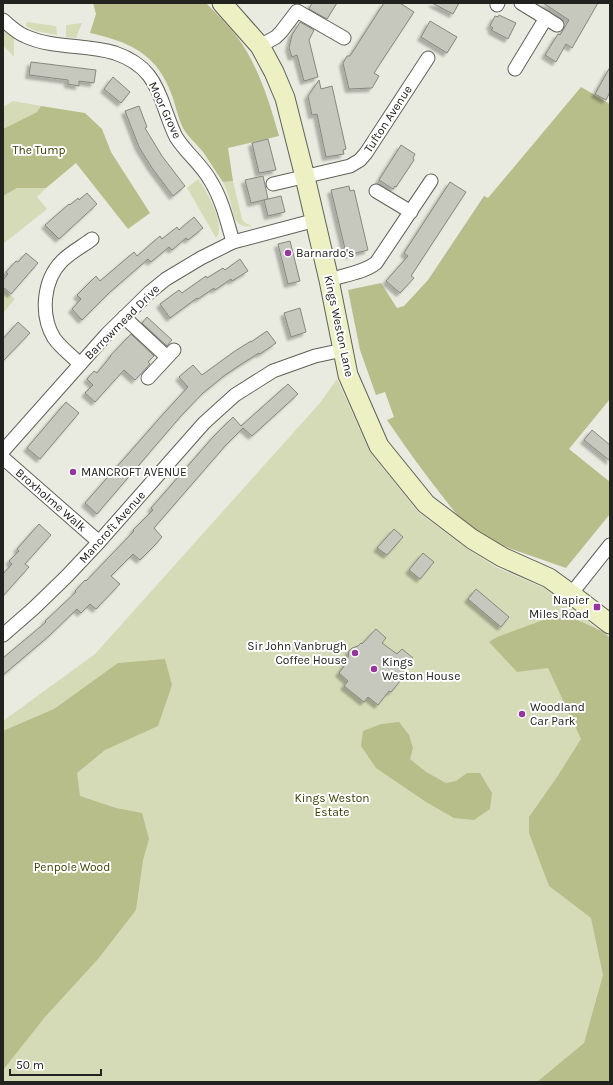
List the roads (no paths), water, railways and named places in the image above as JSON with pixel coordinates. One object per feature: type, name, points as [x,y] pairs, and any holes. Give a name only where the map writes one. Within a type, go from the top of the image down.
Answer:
[{"type":"street","name":"Kings Weston Lane","points":[[222,3],[260,46],[286,98],[316,220],[348,375],[379,446],[426,504],[502,558],[549,578],[610,624]]},
{"type":"street","points":[[515,69],[552,22],[521,3]]},
{"type":"street","points":[[260,46],[276,37],[297,11],[344,38]]},
{"type":"street","name":"Moor Grove","points":[[3,20],[25,36],[49,43],[114,53],[137,64],[145,71],[157,87],[172,128],[180,142],[210,178],[223,207],[233,242]]},
{"type":"street","name":"Tufton Avenue","points":[[273,184],[341,168],[356,163],[360,160],[424,72],[428,58]]},
{"type":"street","points":[[329,280],[360,271],[376,264],[432,181]]},
{"type":"street","points":[[376,191],[411,212]]},
{"type":"street","name":"Barrowmead Drive","points":[[3,451],[124,317],[166,279],[201,258],[233,242],[316,220]]},
{"type":"street","points":[[80,364],[55,339],[47,320],[46,300],[48,284],[57,267],[68,256],[92,239]]},
{"type":"street","points":[[124,317],[171,354],[148,378]]},
{"type":"street","name":"Mancroft Avenue","points":[[3,635],[67,576],[204,423],[235,395],[273,371],[315,356],[343,350]]},
{"type":"street","name":"Broxholme Walk","points":[[3,458],[99,542]]},
{"type":"street","points":[[571,594],[610,545]]},
{"type":"place","name":"Barnardo's","points":[[288,253]]},
{"type":"place","name":"MANCROFT AVENUE","points":[[73,472]]},
{"type":"place","name":"Napier Miles Road","points":[[597,607]]},
{"type":"place","name":"Sir John Vanbrugh Coffee House","points":[[355,653]]},
{"type":"place","name":"Kings Weston House","points":[[374,669]]},
{"type":"place","name":"Woodland Car Park","points":[[522,714]]},
{"type":"park label","name":"The Tump","points":[[39,150]]},
{"type":"park label","name":"Kings Weston Estate","points":[[332,805]]},
{"type":"park label","name":"Penpole Wood","points":[[72,867]]}]
